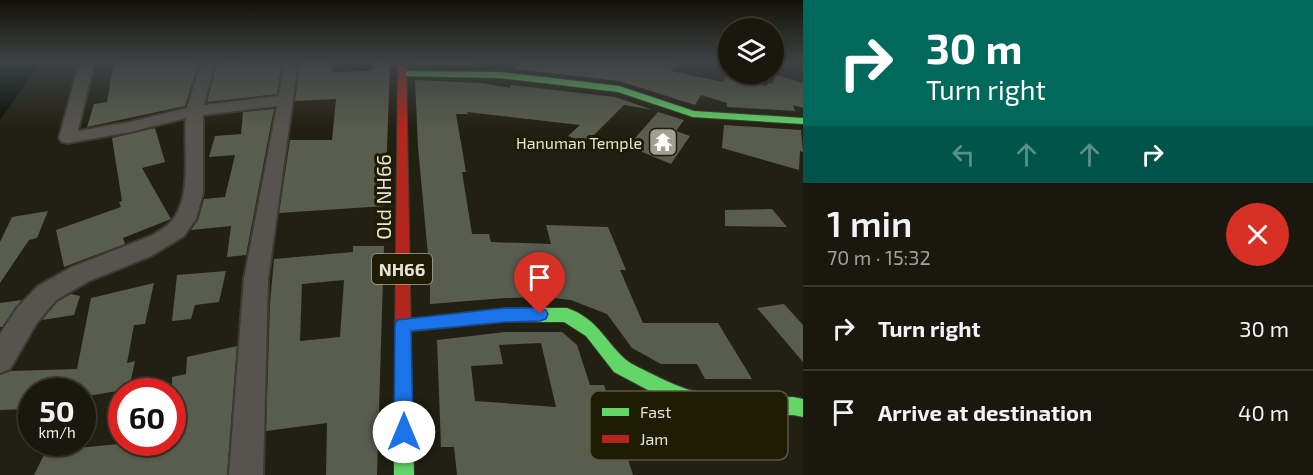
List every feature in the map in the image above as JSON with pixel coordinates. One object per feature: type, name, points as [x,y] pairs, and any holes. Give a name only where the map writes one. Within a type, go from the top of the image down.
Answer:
[{"type":"street","points":[[81,84],[68,138],[130,127],[195,111],[286,100]]},
{"type":"street","points":[[0,360],[30,310],[47,293],[77,275],[164,241],[180,227],[190,204],[195,169],[195,111],[202,84]]},
{"type":"street","points":[[246,475],[256,279],[288,84]]},
{"type":"street","name":"Old NH66","points":[[402,84],[404,475]]},
{"type":"street","points":[[579,84],[619,89],[693,114],[803,121]]},
{"type":"street","points":[[403,325],[505,315],[567,315],[592,331],[620,366],[667,391]]},
{"type":"street","points":[[788,405],[803,408]]},
{"type":"shaded area","points":[[0,84],[25,84],[0,120]]},
{"type":"building","points":[[110,84],[192,84],[185,106],[87,127],[94,104],[107,102]]},
{"type":"building","points":[[211,84],[279,84],[277,94],[207,102]]},
{"type":"building","points":[[297,84],[389,84],[385,206],[279,213],[290,140],[332,140],[336,99],[295,101]]},
{"type":"building","points":[[415,84],[488,84],[510,88],[511,85],[615,97],[653,110],[624,105],[586,143],[568,136],[580,125],[467,112],[468,114],[456,114],[466,172],[462,172],[472,234],[489,234],[491,242],[551,244],[546,225],[608,227],[626,270],[620,270],[643,323],[718,323],[752,379],[705,379],[697,364],[661,364],[632,348],[607,314],[571,300],[545,297],[505,298],[430,304],[430,276],[418,147]]},
{"type":"building","points":[[629,84],[767,86],[803,84],[803,108],[793,105],[795,111],[727,107],[727,103],[701,95],[695,105]]},
{"type":"building","points":[[274,109],[246,255],[227,257],[231,226],[191,230],[198,220],[204,199],[225,197],[235,155],[209,157],[215,136],[241,134],[243,112]]},
{"type":"building","name":"Hanuman Temple","points":[[658,112],[684,120],[676,131],[690,136],[671,164],[628,146]]},
{"type":"building","points":[[724,125],[801,130],[803,152],[800,151],[799,170],[722,148]]},
{"type":"building","points":[[155,128],[165,162],[142,168],[171,219],[123,238],[125,244],[64,267],[56,230],[121,207],[112,138]]},
{"type":"building","points":[[772,209],[787,227],[725,226],[725,210]]},
{"type":"building","points":[[48,211],[37,238],[29,240],[0,283],[0,242],[12,217]]},
{"type":"building","points":[[353,246],[384,246],[377,475],[326,475],[327,423],[266,431],[270,303],[274,259],[353,252]],"holes":[[[344,280],[340,337],[300,341],[302,284]]]},
{"type":"building","points":[[226,271],[219,302],[195,305],[191,319],[172,321],[177,275]]},
{"type":"building","points":[[154,283],[145,324],[134,325],[127,363],[135,361],[131,378],[108,378],[108,393],[96,395],[96,378],[18,378],[18,409],[0,410],[0,375],[11,371],[77,369],[91,298]]},
{"type":"building","points":[[71,294],[80,296],[74,315],[42,320],[57,302]]},
{"type":"building","points":[[22,300],[2,327],[0,327],[0,303]]},
{"type":"building","points":[[784,304],[803,325],[803,362],[757,308]]},
{"type":"building","points":[[505,332],[562,332],[577,345],[590,385],[604,385],[606,391],[590,391],[590,460],[628,460],[633,475],[457,475],[454,447],[441,447],[437,340]],"holes":[[[541,343],[556,407],[475,401],[471,366],[503,364],[499,345]]]},
{"type":"building","points":[[237,346],[227,475],[34,475],[44,456],[96,456],[96,446],[108,445],[108,456],[186,456],[186,378],[172,377],[186,374],[187,357]]},
{"type":"traffic: fast","points":[[579,84],[619,89],[693,114],[803,121]]},
{"type":"traffic: fast","points":[[403,325],[505,315],[567,315],[592,331],[620,366],[667,391]]},
{"type":"traffic: fast","points":[[403,338],[404,475]]},
{"type":"traffic: fast","points":[[788,406],[803,408]]},
{"type":"traffic: jam","points":[[402,84],[403,338]]},
{"type":"place","name":"Hanuman Temple","points":[[663,142]]},
{"type":"route","points":[[404,432],[403,325],[505,315],[540,314]]}]
